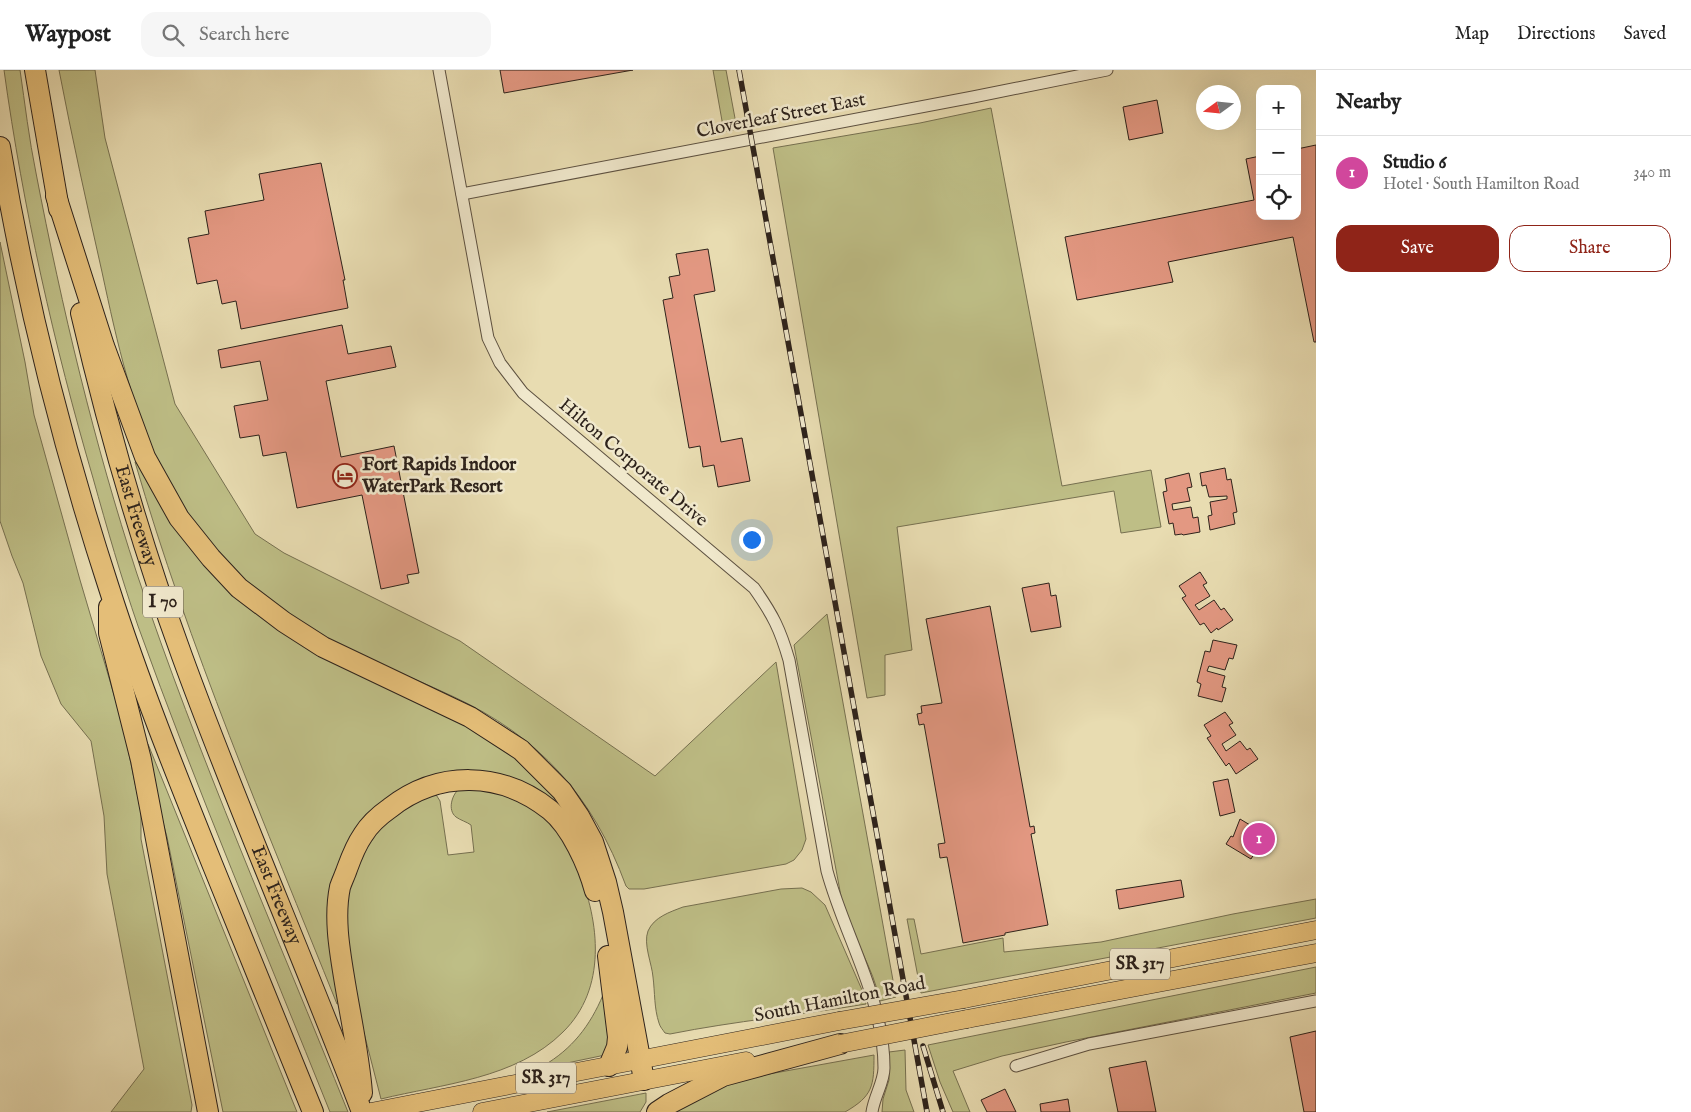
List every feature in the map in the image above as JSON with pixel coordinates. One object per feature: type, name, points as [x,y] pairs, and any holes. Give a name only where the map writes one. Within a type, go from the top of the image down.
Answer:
[{"type":"highway","name":"East Freeway","points":[[35,70],[56,196],[97,381],[152,569],[214,740],[363,1112]]},
{"type":"highway","name":"I 70","points":[[0,147],[11,211],[38,335],[69,455],[108,587],[130,651],[186,797],[313,1112]]},
{"type":"highway","points":[[56,196],[104,346],[145,457],[180,518],[211,558],[239,588],[284,622],[323,647],[470,717],[521,750],[562,792],[579,816],[593,842],[606,882],[644,1080]]},
{"type":"highway","points":[[108,587],[109,633],[141,760],[208,1112]]},
{"type":"highway","points":[[363,1112],[359,1061],[338,941],[340,886],[350,860],[364,834],[382,814],[405,796],[429,787],[457,780],[494,783],[511,787],[531,797],[551,811],[578,847],[592,878],[606,939],[618,1037],[617,1047],[609,1066]]},
{"type":"highway","points":[[657,1112],[723,1076],[840,1044]]},
{"type":"main road","name":"South Hamilton Road","points":[[371,1112],[1316,930]]},
{"type":"main road","name":"SR 317","points":[[482,1112],[1316,953]]},
{"type":"street","name":"Hilton Corporate Drive","points":[[439,70],[488,338],[500,362],[523,393],[754,588],[771,611],[782,634],[789,660],[827,871],[834,896],[873,1000],[883,1047],[884,1071],[872,1112]]},
{"type":"street","name":"Cloverleaf Street East","points":[[462,194],[934,105],[1107,70]]},
{"type":"street","points":[[1016,1066],[1089,1044],[1316,1001]]},
{"type":"green space","points":[[4,70],[20,70],[29,134],[68,325],[93,425],[137,574],[186,710],[238,844],[348,1112],[330,1112],[208,809],[132,608],[65,378],[30,225]]},
{"type":"green space","points":[[59,70],[95,70],[105,138],[175,404],[255,534],[284,553],[460,641],[655,776],[776,662],[806,839],[802,850],[794,860],[786,864],[644,889],[629,889],[597,824],[559,772],[537,750],[483,712],[452,696],[339,646],[303,626],[251,585],[234,569],[202,532],[175,493],[155,455],[135,404],[114,325]]},
{"type":"green space","points":[[713,70],[726,70],[737,129],[724,132]]},
{"type":"green space","points":[[991,108],[1062,486],[1151,470],[1161,527],[1121,533],[1114,491],[897,527],[912,650],[885,655],[885,695],[867,698],[773,148],[920,123]]},
{"type":"green space","points":[[0,242],[34,415],[123,725],[141,812],[141,839],[192,1105],[191,1112],[111,1112],[144,1069],[107,874],[104,816],[91,741],[61,704],[41,656],[23,583],[0,521]]},
{"type":"green space","points":[[140,461],[233,594],[278,629],[452,713],[506,747],[542,781],[573,822],[546,800],[433,779],[344,858],[342,1003],[337,1004],[204,668],[156,531],[135,462]]},
{"type":"green space","points":[[827,614],[896,997],[880,1001],[873,976],[843,907],[794,645]]},
{"type":"green space","points":[[148,744],[297,1112],[223,1112],[167,837],[145,746]]},
{"type":"green space","points":[[460,788],[490,791],[526,803],[542,815],[561,836],[578,870],[591,911],[595,933],[593,976],[587,996],[577,1015],[563,1032],[544,1048],[501,1070],[477,1078],[381,1099],[355,998],[344,923],[348,885],[372,834],[404,806],[435,793],[440,801],[448,855],[474,852],[471,825],[456,817],[451,806],[453,798]]},
{"type":"green space","points":[[802,888],[811,892],[825,905],[862,990],[866,1004],[670,1034],[665,1033],[659,1024],[656,1012],[652,972],[648,954],[647,936],[654,922],[683,907],[781,889]]},
{"type":"green space","points":[[1316,899],[1316,918],[921,993],[907,919],[914,919],[921,954],[1003,938],[1004,952],[1101,942],[1233,914]]},
{"type":"green space","points":[[1316,967],[1316,993],[1066,1042],[1002,1056],[953,1071],[970,1112],[953,1112],[940,1082],[928,1045]]},
{"type":"green space","points":[[603,995],[610,1054],[543,1068],[579,1036],[592,1017]]},
{"type":"green space","points":[[905,1050],[906,1090],[914,1112],[882,1112],[883,1099],[889,1080],[889,1052]]},
{"type":"green space","points":[[874,1055],[870,1089],[861,1101],[845,1112],[667,1112],[736,1080]]},
{"type":"green space","points":[[646,1093],[646,1102],[640,1112],[547,1112]]},
{"type":"building","points":[[500,70],[633,70],[504,93]]},
{"type":"building","points":[[1157,100],[1163,133],[1129,140],[1123,107]]},
{"type":"building","points":[[1316,145],[1316,342],[1314,342],[1293,237],[1168,262],[1173,282],[1077,300],[1065,237],[1254,200],[1246,159],[1256,157],[1256,220],[1301,220],[1301,148]]},
{"type":"building","points":[[321,163],[345,280],[343,280],[348,308],[241,329],[236,301],[222,304],[217,280],[197,284],[188,238],[209,234],[205,211],[264,200],[259,174]]},
{"type":"building","points":[[708,249],[715,291],[694,295],[721,442],[742,438],[750,481],[718,487],[714,465],[703,467],[700,446],[689,448],[663,300],[673,298],[669,277],[680,275],[676,254]]},
{"type":"building","name":"Fort Rapids Indoor WaterPark Resort","points":[[342,325],[348,354],[391,346],[396,367],[326,381],[341,457],[394,446],[419,573],[407,575],[409,583],[381,589],[362,495],[297,508],[286,452],[263,456],[259,435],[240,438],[234,406],[268,400],[260,361],[221,368],[218,350]]},
{"type":"building","points":[[1225,468],[1227,480],[1231,479],[1237,512],[1233,513],[1235,524],[1210,530],[1208,516],[1212,515],[1210,502],[1227,499],[1227,496],[1209,497],[1206,485],[1202,486],[1200,473]]},
{"type":"building","points":[[1189,473],[1192,487],[1187,488],[1190,501],[1172,504],[1173,510],[1191,507],[1193,518],[1198,517],[1200,532],[1175,535],[1173,523],[1169,524],[1163,492],[1167,491],[1165,479]]},
{"type":"building","points":[[1200,572],[1207,583],[1203,585],[1210,596],[1195,605],[1199,610],[1214,600],[1221,610],[1224,608],[1233,620],[1211,633],[1204,623],[1200,625],[1182,598],[1186,596],[1179,586]]},
{"type":"building","points":[[1049,583],[1051,596],[1056,595],[1061,627],[1031,632],[1022,588]]},
{"type":"building","points":[[990,606],[1030,827],[1034,826],[1035,833],[1031,834],[1048,925],[963,943],[947,857],[940,858],[938,844],[945,843],[924,724],[919,725],[917,714],[922,713],[921,706],[942,703],[926,619]]},
{"type":"building","points":[[1213,640],[1237,645],[1233,659],[1229,658],[1225,670],[1209,666],[1207,671],[1225,676],[1222,687],[1226,688],[1222,702],[1198,696],[1201,684],[1197,682],[1205,651],[1210,652]]},
{"type":"building","points":[[1225,712],[1233,723],[1229,725],[1236,735],[1222,744],[1226,751],[1240,741],[1247,750],[1250,748],[1258,759],[1236,774],[1229,763],[1226,766],[1207,738],[1211,736],[1204,725]]},
{"type":"building","points":[[1228,779],[1235,812],[1220,816],[1213,782]]},
{"type":"building","points":[[1240,819],[1265,834],[1262,840],[1268,845],[1266,848],[1262,846],[1260,851],[1257,849],[1251,859],[1226,844],[1231,836],[1233,837]]},
{"type":"building","points":[[1181,880],[1184,897],[1119,909],[1116,890]]},
{"type":"building","points":[[1316,1031],[1316,1112],[1304,1112],[1290,1037]]},
{"type":"building","points":[[1146,1061],[1156,1112],[1118,1112],[1109,1068]]},
{"type":"building","points":[[1005,1089],[1016,1112],[987,1112],[981,1100]]},
{"type":"building","points":[[1068,1099],[1070,1112],[1041,1112],[1040,1104]]},
{"type":"railway","points":[[739,70],[927,1112]]},
{"type":"railway","points":[[923,1046],[943,1112]]},
{"type":"place","name":"Fort Rapids Indoor WaterPark Resort","points":[[345,476]]},
{"type":"place","name":"Studio 6","points":[[1259,839]]}]
